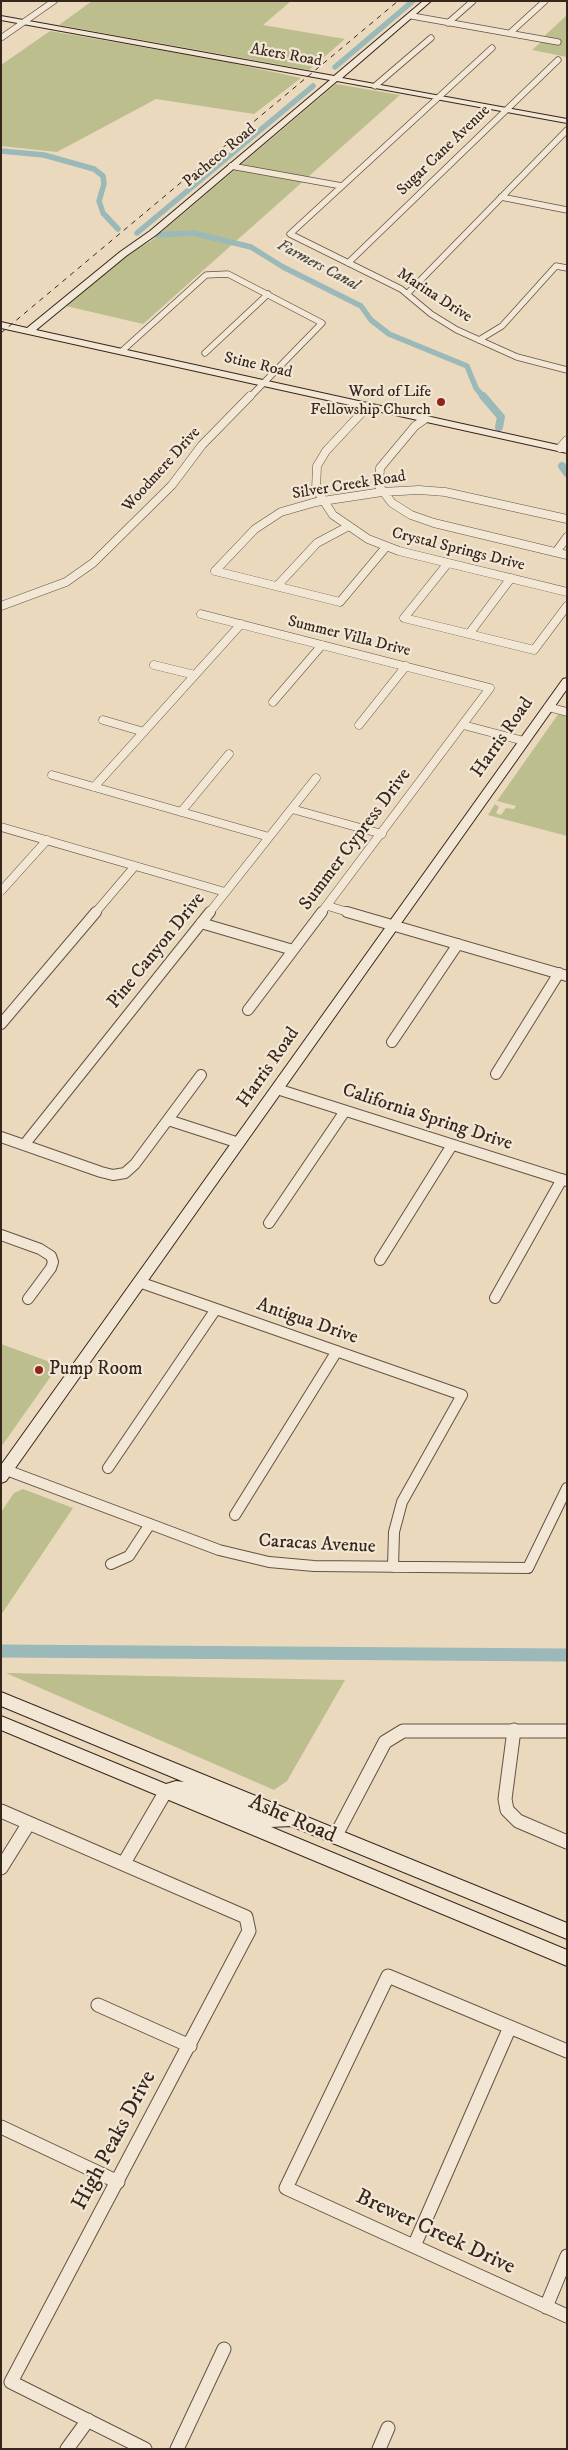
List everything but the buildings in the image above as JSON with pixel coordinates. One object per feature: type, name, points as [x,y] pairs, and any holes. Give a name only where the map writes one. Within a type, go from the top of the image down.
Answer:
[{"type":"street","points":[[1,38],[54,1]]},
{"type":"street","name":"Pacheco Road","points":[[28,331],[123,254],[153,233],[428,1]]},
{"type":"street","points":[[448,22],[473,1]]},
{"type":"street","points":[[510,33],[545,1]]},
{"type":"street","points":[[412,16],[558,42]]},
{"type":"street","name":"Akers Road","points":[[1,18],[567,121]]},
{"type":"street","points":[[375,86],[431,38]]},
{"type":"street","points":[[231,166],[342,186],[492,48]]},
{"type":"street","name":"Sugar Cane Avenue","points":[[348,263],[558,60]]},
{"type":"street","points":[[408,293],[567,130]]},
{"type":"street","name":"Marina Drive","points":[[342,186],[290,234],[408,293],[438,320],[528,361],[567,370]]},
{"type":"street","points":[[502,197],[567,210]]},
{"type":"street","points":[[479,340],[502,326],[556,266],[567,268]]},
{"type":"street","points":[[122,351],[206,275],[216,272],[228,274],[268,294],[205,353]]},
{"type":"street","name":"Woodmere Drive","points":[[3,603],[66,582],[93,563],[172,484],[202,445],[262,382],[322,323],[268,294]]},
{"type":"street","name":"Stine Road","points":[[1,324],[563,449]]},
{"type":"street","name":"Crystal Springs Drive","points":[[368,406],[321,458],[315,481],[322,501],[333,515],[347,526],[386,547],[567,592]]},
{"type":"street","points":[[425,419],[416,426],[383,463],[378,480],[382,492],[401,510],[421,519],[567,555]]},
{"type":"street","points":[[563,449],[567,440]]},
{"type":"street","name":"Silver Creek Road","points":[[277,586],[216,571],[255,529],[266,520],[292,508],[322,501],[406,490],[444,492],[567,519]]},
{"type":"street","points":[[347,526],[317,543],[277,586],[340,602],[386,547]]},
{"type":"street","points":[[556,552],[567,537]]},
{"type":"street","points":[[448,563],[404,618],[534,650],[567,606]]},
{"type":"street","points":[[468,634],[511,578]]},
{"type":"street","name":"Summer Villa Drive","points":[[201,614],[490,688]]},
{"type":"street","points":[[94,788],[241,624]]},
{"type":"street","points":[[273,702],[322,645]]},
{"type":"street","points":[[154,665],[195,676]]},
{"type":"street","points":[[358,725],[406,666]]},
{"type":"street","name":"Harris Road","points":[[3,1471],[140,1282],[567,681]]},
{"type":"street","name":"Summer Cypress Drive","points":[[248,1010],[490,688]]},
{"type":"street","points":[[548,707],[567,712]]},
{"type":"street","points":[[102,720],[144,732]]},
{"type":"street","points":[[463,725],[524,741]]},
{"type":"street","points":[[181,812],[229,754]]},
{"type":"street","points":[[52,775],[269,837]]},
{"type":"street","name":"Pine Canyon Drive","points":[[24,1145],[316,778]]},
{"type":"street","points":[[292,809],[382,834]]},
{"type":"street","points":[[1,827],[225,892]]},
{"type":"street","points":[[1,891],[47,840]]},
{"type":"street","points":[[1,1024],[135,866]]},
{"type":"street","points":[[328,906],[563,974],[496,1074]]},
{"type":"street","points":[[201,923],[293,950]]},
{"type":"street","points":[[392,1042],[458,944]]},
{"type":"street","points":[[1,1137],[101,1172],[113,1175],[124,1173],[135,1164],[201,1076]]},
{"type":"street","name":"California Spring Drive","points":[[277,1089],[565,1180]]},
{"type":"street","points":[[269,1223],[345,1110]]},
{"type":"street","points":[[168,1120],[239,1143]]},
{"type":"street","points":[[380,1260],[452,1144]]},
{"type":"street","points":[[494,1298],[565,1180]]},
{"type":"street","points":[[1,1235],[40,1249],[51,1256],[53,1262],[51,1268],[28,1299]]},
{"type":"street","name":"Antigua Drive","points":[[140,1282],[462,1395],[402,1502],[394,1532],[393,1567]]},
{"type":"street","points":[[108,1468],[216,1309]]},
{"type":"street","points":[[235,1515],[337,1351]]},
{"type":"street","name":"Caracas Avenue","points":[[3,1471],[219,1550],[270,1562],[314,1566],[528,1568],[567,1488]]},
{"type":"street","points":[[111,1564],[129,1556],[150,1524]]},
{"type":"street","name":"Ashe Road","points":[[1,1699],[567,1931]]},
{"type":"street","name":"Ashe Road","points":[[1,1723],[567,1958]]},
{"type":"street","points":[[514,1730],[506,1799],[507,1810],[518,1822],[567,1842]]},
{"type":"street","points":[[335,1837],[385,1742],[402,1731],[567,1731]]},
{"type":"street","points":[[1,1811],[124,1863],[166,1791],[176,1788],[186,1789],[269,1820],[292,1819]]},
{"type":"street","points":[[1,1868],[29,1823]]},
{"type":"street","name":"High Peaks Drive","points":[[88,2420],[11,2382],[249,1931],[246,1917],[124,1863]]},
{"type":"street","name":"Brewer Creek Drive","points":[[510,2028],[388,1976],[286,2188],[567,2316]]},
{"type":"street","points":[[98,2005],[190,2046]]},
{"type":"street","points":[[414,2246],[510,2028],[567,2051]]},
{"type":"street","points":[[1,2127],[118,2182]]},
{"type":"street","points":[[546,2307],[567,2256]]},
{"type":"street","points":[[177,2449],[224,2349]]},
{"type":"street","points":[[67,2449],[88,2420],[145,2449]]},
{"type":"street","points":[[379,2449],[388,2428]]},
{"type":"green space","points":[[92,1],[291,1],[263,25],[345,39],[309,70],[59,25]]},
{"type":"green space","points":[[567,15],[567,57],[532,50],[541,42],[539,41]]},
{"type":"green space","points":[[50,31],[217,60],[301,78],[254,114],[156,99],[57,152],[1,146],[1,65]]},
{"type":"green space","points":[[336,84],[400,95],[143,324],[66,306],[128,254],[151,241]]},
{"type":"green space","points":[[559,713],[567,715],[567,836],[488,815],[495,804],[499,807],[496,813],[501,815],[506,808],[514,809],[516,806],[497,801]]},
{"type":"green space","points":[[1,1344],[61,1366],[56,1369],[1,1447]]},
{"type":"green space","points":[[23,1489],[73,1508],[1,1615],[1,1512],[14,1493]]},
{"type":"green space","points":[[6,1673],[345,1680],[287,1781],[274,1790]]},
{"type":"waterway","points":[[335,67],[413,1]]},
{"type":"waterway","points":[[137,233],[313,86]]},
{"type":"waterway","name":"Farmers Canal","points":[[1,151],[44,155],[94,169],[103,176],[104,184],[99,201],[103,213],[118,229]]},
{"type":"waterway","name":"Farmers Canal","points":[[158,235],[193,233],[251,247],[283,267],[361,306],[371,320],[389,334],[467,366],[476,388],[484,398]]},
{"type":"waterway","name":"Farmers Canal","points":[[483,396],[501,417],[499,427]]},
{"type":"waterway","name":"Farmers Canal","points":[[562,466],[567,473]]},
{"type":"waterway","points":[[1,1651],[567,1655]]},
{"type":"railway","points":[[1,333],[398,1]]},
{"type":"place","name":"Word of Life Fellowship Church","points":[[441,402]]},
{"type":"place","name":"Pump Room","points":[[39,1370]]}]
